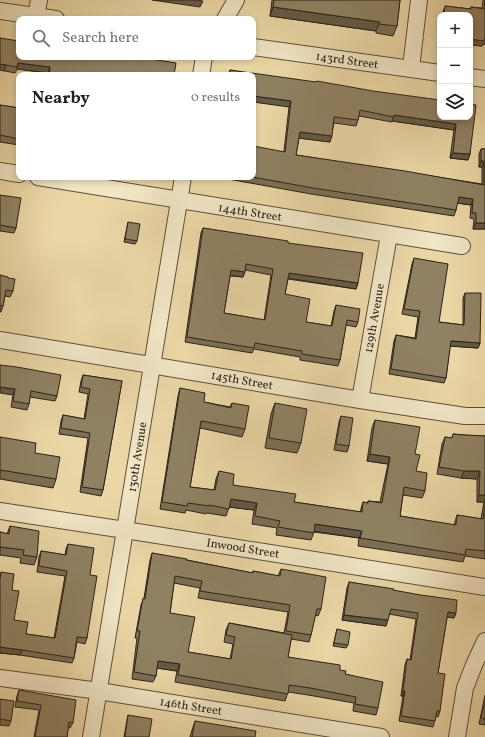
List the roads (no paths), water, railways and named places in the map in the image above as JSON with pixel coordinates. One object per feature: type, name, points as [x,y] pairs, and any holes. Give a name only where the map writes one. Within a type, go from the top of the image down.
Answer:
[{"type":"street","points":[[0,11],[36,16],[39,0]]},
{"type":"street","points":[[227,16],[236,0]]},
{"type":"street","points":[[411,68],[419,0]]},
{"type":"street","name":"143rd Street","points":[[256,47],[437,72]]},
{"type":"street","points":[[202,72],[204,60]]},
{"type":"street","points":[[473,77],[485,79]]},
{"type":"street","points":[[0,171],[16,174]]},
{"type":"street","name":"144th Street","points":[[56,180],[462,246]]},
{"type":"street","name":"130th Avenue","points":[[92,737],[182,180]]},
{"type":"street","name":"129th Avenue","points":[[360,400],[389,235]]},
{"type":"street","name":"145th Street","points":[[0,340],[360,400],[466,416],[485,416]]},
{"type":"street","name":"Inwood Street","points":[[0,511],[485,588]]},
{"type":"street","points":[[457,737],[465,688],[485,641]]},
{"type":"street","name":"146th Street","points":[[0,678],[99,691],[381,737]]}]
